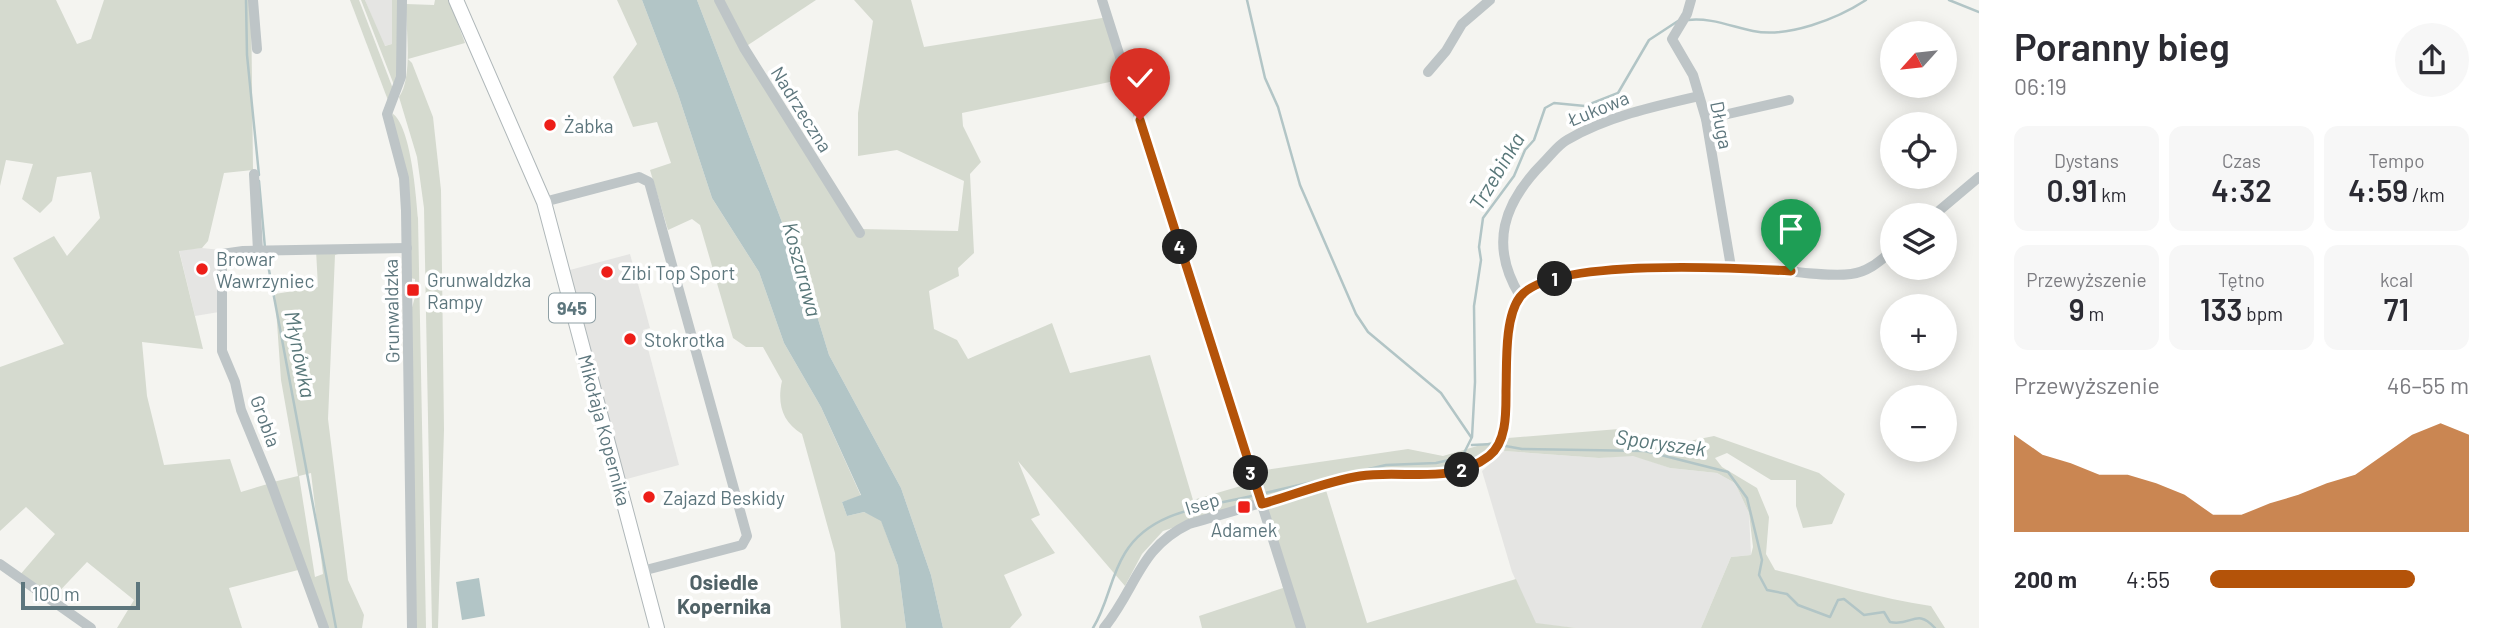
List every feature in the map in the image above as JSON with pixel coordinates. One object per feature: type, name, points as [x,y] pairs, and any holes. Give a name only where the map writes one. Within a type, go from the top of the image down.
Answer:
[{"type":"main road","name":"Mikołaja Kopernika","points":[[456,0],[544,202],[657,628]]},
{"type":"street","points":[[253,0],[257,49]]},
{"type":"street","name":"Grunwaldzka","points":[[402,0],[401,77],[387,114],[404,178],[412,628]]},
{"type":"street","name":"Nadrzeczna","points":[[719,0],[750,60],[860,233]]},
{"type":"street","points":[[1102,0],[1301,628]]},
{"type":"street","points":[[1428,72],[1446,51],[1462,24],[1490,0]]},
{"type":"street","name":"Długa","points":[[1691,0],[1685,19],[1672,39],[1693,75],[1706,119],[1731,267]]},
{"type":"street","name":"Łukowa","points":[[1520,296],[1512,283],[1503,255],[1504,220],[1530,176],[1565,141],[1646,107],[1699,96]]},
{"type":"street","points":[[1706,119],[1789,100]]},
{"type":"street","points":[[254,174],[257,251]]},
{"type":"street","points":[[544,202],[639,177],[649,182],[747,536],[742,545],[642,570]]},
{"type":"street","points":[[1948,203],[1979,177]]},
{"type":"street","name":"Grobla","points":[[324,628],[271,482],[241,410],[235,382],[220,343],[222,254],[407,248]]},
{"type":"street","points":[[1520,296],[1532,286],[1562,277],[1637,268],[1731,267],[1850,275],[1880,261]]},
{"type":"street","name":"Isep","points":[[1104,628],[1124,601],[1146,557],[1167,535],[1189,524],[1360,476],[1444,475],[1480,462],[1499,443],[1506,414],[1508,335],[1520,296]]},
{"type":"street","points":[[0,564],[91,628]]},
{"type":"shaded area","points":[[0,0],[56,0],[77,44],[91,39],[104,0],[251,0],[253,170],[224,173],[208,241],[202,248],[179,251],[203,349],[142,342],[147,396],[164,465],[230,459],[241,492],[271,483],[302,569],[229,588],[242,628],[117,628],[134,600],[87,562],[52,599],[19,576],[55,534],[26,507],[0,531],[0,367],[64,344],[13,258],[54,236],[67,256],[100,218],[91,172],[57,177],[52,201],[40,213],[22,199],[33,164],[6,160],[0,186]]},
{"type":"shaded area","points":[[350,0],[359,0],[395,94],[389,103]]},
{"type":"shaded area","points":[[361,0],[365,0],[385,46],[392,44],[392,0],[397,0],[399,73],[394,85]]},
{"type":"shaded area","points":[[365,0],[392,0],[392,44],[384,46]]},
{"type":"shaded area","points":[[435,0],[449,0],[465,43],[408,59],[433,117],[441,190],[444,430],[438,628],[432,628],[424,208],[417,157],[399,97],[406,78],[407,65],[406,4],[434,5]]},
{"type":"shaded area","points":[[617,0],[642,0],[678,94],[712,198],[759,272],[784,343],[821,407],[861,496],[842,502],[847,516],[864,512],[881,520],[898,566],[906,628],[841,628],[835,553],[802,434],[790,424],[783,411],[780,397],[782,381],[763,347],[746,347],[733,338],[700,225],[692,219],[668,230],[650,170],[671,163],[657,122],[633,127],[613,77],[637,44]]},
{"type":"shaded area","points":[[642,0],[697,0],[814,306],[829,355],[901,488],[931,575],[943,628],[906,628],[898,566],[881,521],[864,512],[847,516],[842,502],[861,495],[821,407],[784,343],[759,272],[712,198],[678,94]]},
{"type":"shaded area","points":[[697,0],[716,0],[860,229],[958,231],[964,181],[897,150],[858,156],[858,113],[873,21],[854,0],[911,0],[924,47],[1108,17],[1124,79],[962,113],[963,126],[981,162],[970,174],[974,253],[958,268],[959,276],[929,291],[934,329],[957,340],[968,359],[1052,323],[1070,373],[1150,355],[1193,500],[1251,483],[1254,502],[1163,531],[1142,554],[1125,586],[1018,461],[1040,515],[1031,519],[1055,553],[1004,575],[1022,615],[1010,628],[943,628],[931,575],[901,488],[829,355],[814,306]]},
{"type":"shaded area","points":[[722,0],[816,0],[745,47]]},
{"type":"shaded area","points":[[392,113],[404,132],[408,146],[418,218],[426,628],[415,628],[411,311],[415,297],[415,279],[410,278],[410,219]]},
{"type":"shaded area","points":[[353,249],[335,255],[328,419],[348,580],[364,615],[362,628],[328,628],[273,482],[298,476],[281,380],[275,294],[318,287],[316,250]],"holes":[[[311,473],[323,574],[315,577],[299,476]]]},
{"type":"shaded area","points":[[179,250],[221,250],[219,312],[195,316]]},
{"type":"shaded area","points":[[630,254],[650,328],[643,330],[679,465],[623,480],[566,271]]},
{"type":"shaded area","points":[[1619,429],[1674,444],[1714,436],[1819,473],[1845,494],[1832,524],[1803,528],[1796,506],[1796,480],[1771,480],[1727,453],[1715,458],[1722,467],[1757,488],[1769,517],[1766,554],[1775,570],[1931,606],[1945,628],[1701,628],[1731,557],[1751,555],[1753,547],[1749,513],[1735,483],[1717,473],[1670,468],[1633,456],[1599,458],[1504,451],[1508,438]]},
{"type":"shaded area","points":[[1501,439],[1491,453],[1458,468],[1438,472],[1361,476],[1325,487],[1367,623],[1516,579],[1536,623],[1576,628],[1202,628],[1199,616],[1283,588],[1251,472],[1408,449],[1443,456]]},
{"type":"shaded area","points":[[1504,451],[1599,458],[1633,455],[1670,468],[1717,473],[1735,483],[1749,513],[1751,555],[1731,557],[1701,628],[1576,628],[1536,624],[1512,572],[1482,471]]},
{"type":"shaded area","points":[[479,578],[485,616],[462,620],[456,582]]},
{"type":"waterway","name":"Młynówka","points":[[246,0],[247,55],[259,175]]},
{"type":"waterway","points":[[1247,0],[1265,78],[1278,107],[1300,185],[1356,314],[1368,332],[1441,393],[1471,437]]},
{"type":"waterway","name":"Trzebinka","points":[[1688,20],[1713,21],[1753,31],[1781,32],[1827,20],[1866,0]]},
{"type":"waterway","name":"Trzebinka","points":[[1949,0],[1979,12]]},
{"type":"waterway","name":"Trzebinka","points":[[1265,493],[1386,465],[1436,463],[1462,457],[1472,437],[1475,382],[1474,306],[1481,260],[1479,247],[1483,218],[1514,176],[1525,150],[1534,140],[1545,108],[1554,103],[1585,106],[1618,93],[1649,40],[1678,21]]},
{"type":"waterway","name":"Młynówka","points":[[259,181],[265,248]]},
{"type":"waterway","name":"Młynówka","points":[[266,254],[336,628]]},
{"type":"waterway","name":"Sporyszek","points":[[1472,445],[1493,444]]},
{"type":"waterway","name":"Sporyszek","points":[[1500,445],[1522,449],[1645,451],[1728,472],[1747,498],[1762,560],[1759,575],[1767,590],[1787,594],[1798,605],[1830,617],[1838,600],[1844,599],[1864,615],[1884,612],[1890,622],[1897,623],[1918,618],[1929,622],[1935,628]]},
{"type":"waterway","name":"Trzebinka","points":[[1093,628],[1120,562],[1137,538],[1166,518],[1255,495]]},
{"type":"place","name":"Żabka","points":[[550,125]]},
{"type":"place","name":"Browar Wawrzyniec","points":[[202,269]]},
{"type":"place","name":"Zibi Top Sport","points":[[607,272]]},
{"type":"place","name":"Grunwaldzka Rampy","points":[[413,290]]},
{"type":"place","name":"Stokrotka","points":[[630,339]]},
{"type":"place","name":"Zajazd Beskidy","points":[[649,497]]},
{"type":"place","name":"Adamek","points":[[1244,507]]},
{"type":"district","name":"Osiedle Kopernika","points":[[724,593]]},
{"type":"route","points":[[1140,120],[1262,504],[1360,476],[1444,475],[1480,462],[1491,454],[1501,439],[1506,414],[1508,335],[1520,296],[1532,286],[1562,277],[1637,268],[1731,267],[1791,271]]},
{"type":"water label","name":"Koszarawa","points":[[803,269]]}]
